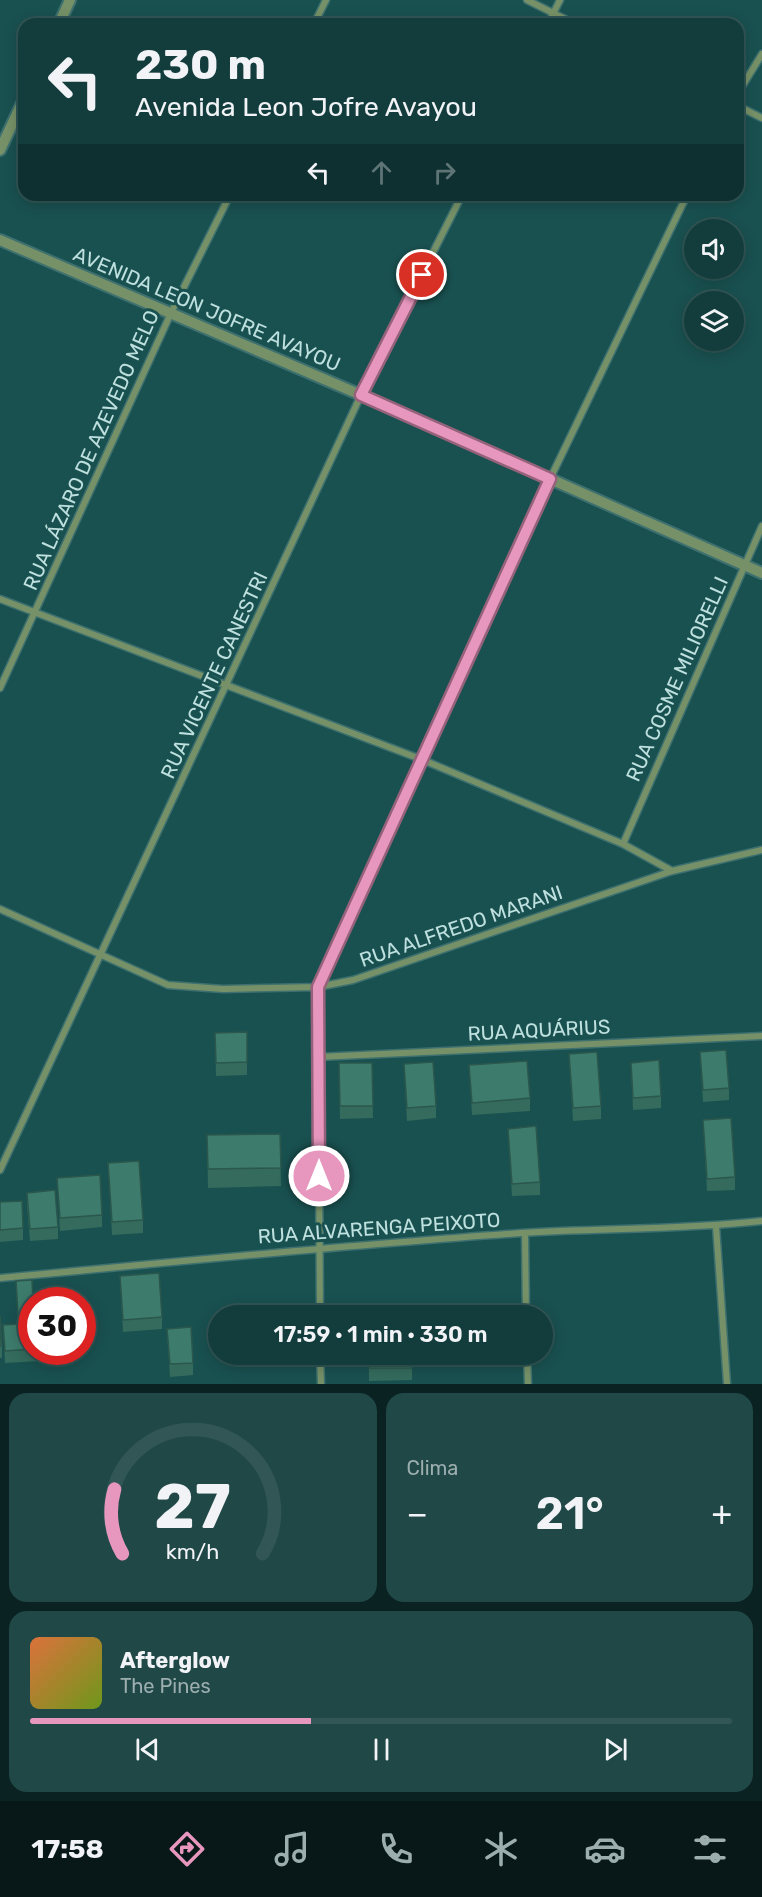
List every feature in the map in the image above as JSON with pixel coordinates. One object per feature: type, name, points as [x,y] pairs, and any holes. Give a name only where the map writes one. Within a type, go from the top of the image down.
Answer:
[{"type":"street","points":[[62,18],[70,0]]},
{"type":"street","points":[[317,18],[326,0]]},
{"type":"street","points":[[527,0],[563,18]]},
{"type":"street","points":[[551,18],[560,0]]},
{"type":"street","points":[[744,83],[762,54]]},
{"type":"street","points":[[744,109],[762,118]]},
{"type":"street","points":[[0,150],[18,112]]},
{"type":"street","name":"RUA LÁZARO DE AZEVEDO MELO","points":[[0,688],[171,313],[227,201]]},
{"type":"street","name":"RUA VICENTE CANESTRI","points":[[0,1170],[361,395],[459,201]]},
{"type":"street","points":[[320,1305],[318,987],[550,479],[684,201]]},
{"type":"street","name":"AVENIDA LEON JOFRE AVAYOU","points":[[0,240],[361,395],[762,573]]},
{"type":"street","name":"RUA COSME MILIORELLI","points":[[622,844],[762,526]]},
{"type":"street","points":[[0,599],[423,760],[622,844],[672,871]]},
{"type":"street","name":"RUA ALFREDO MARANI","points":[[0,909],[168,985],[223,989],[318,987],[353,980],[672,871],[762,850]]},
{"type":"street","name":"RUA AQUÁRIUS","points":[[318,1057],[762,1036]]},
{"type":"street","name":"RUA ALVARENGA PEIXOTO","points":[[0,1278],[319,1248],[525,1233],[716,1226],[762,1221]]},
{"type":"street","points":[[716,1226],[727,1384]]},
{"type":"street","points":[[525,1233],[526,1305]]},
{"type":"street","points":[[320,1365],[321,1384]]},
{"type":"street","points":[[527,1365],[528,1384]]},
{"type":"building","points":[[247,1032],[247,1062],[216,1063],[215,1033]]},
{"type":"building","points":[[726,1050],[729,1088],[703,1090],[700,1052]]},
{"type":"building","points":[[597,1052],[601,1106],[573,1108],[569,1054]]},
{"type":"building","points":[[659,1060],[661,1096],[633,1098],[631,1063]]},
{"type":"building","points":[[527,1061],[530,1098],[472,1103],[469,1065]]},
{"type":"building","points":[[433,1062],[436,1106],[407,1108],[404,1064]]},
{"type":"building","points":[[339,1063],[372,1063],[373,1106],[340,1106]]},
{"type":"building","points":[[731,1118],[735,1177],[707,1179],[703,1120]]},
{"type":"building","points":[[536,1126],[540,1182],[512,1184],[508,1129]]},
{"type":"building","points":[[280,1134],[281,1168],[208,1169],[207,1135]]},
{"type":"building","points":[[139,1161],[143,1220],[112,1222],[108,1163]]},
{"type":"building","points":[[100,1175],[102,1215],[60,1218],[57,1178]]},
{"type":"building","points":[[55,1190],[58,1227],[30,1229],[27,1193]]},
{"type":"building","points":[[22,1201],[23,1228],[0,1230],[0,1202]]},
{"type":"building","points":[[159,1273],[162,1317],[123,1320],[120,1276]]},
{"type":"building","points":[[32,1280],[32,1287],[18,1287],[18,1314],[16,1281]]},
{"type":"building","points":[[0,1316],[2,1346],[0,1346]]},
{"type":"building","points":[[18,1324],[18,1350],[5,1351],[3,1325]]},
{"type":"building","points":[[191,1327],[193,1363],[170,1364],[167,1329]]},
{"type":"building","points":[[369,1365],[412,1365],[412,1368],[369,1368]]},
{"type":"route","points":[[319,1176],[318,987],[550,479],[361,395],[422,275]]}]
